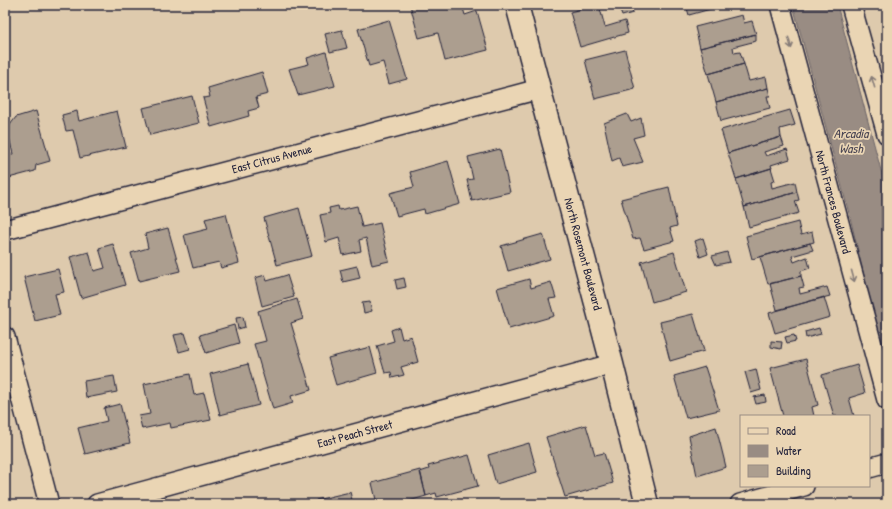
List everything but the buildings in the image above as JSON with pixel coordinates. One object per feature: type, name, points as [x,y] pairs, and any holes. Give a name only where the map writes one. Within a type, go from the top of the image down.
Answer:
[{"type":"street","name":"North Rosemont Boulevard","points":[[516,5],[612,364],[647,504]]},
{"type":"street","name":"North Frances Boulevard","points":[[780,5],[887,400]]},
{"type":"street","points":[[851,5],[887,134]]},
{"type":"street","name":"East Citrus Avenue","points":[[5,230],[539,89]]},
{"type":"street","points":[[5,337],[49,504]]},
{"type":"street","name":"East Peach Street","points":[[97,504],[612,364]]},
{"type":"street","points":[[870,468],[887,463]]},
{"type":"street","points":[[740,504],[800,487]]},
{"type":"water","name":"Arcadia Wash","points":[[793,5],[837,5],[887,193],[887,372],[850,217]]}]
